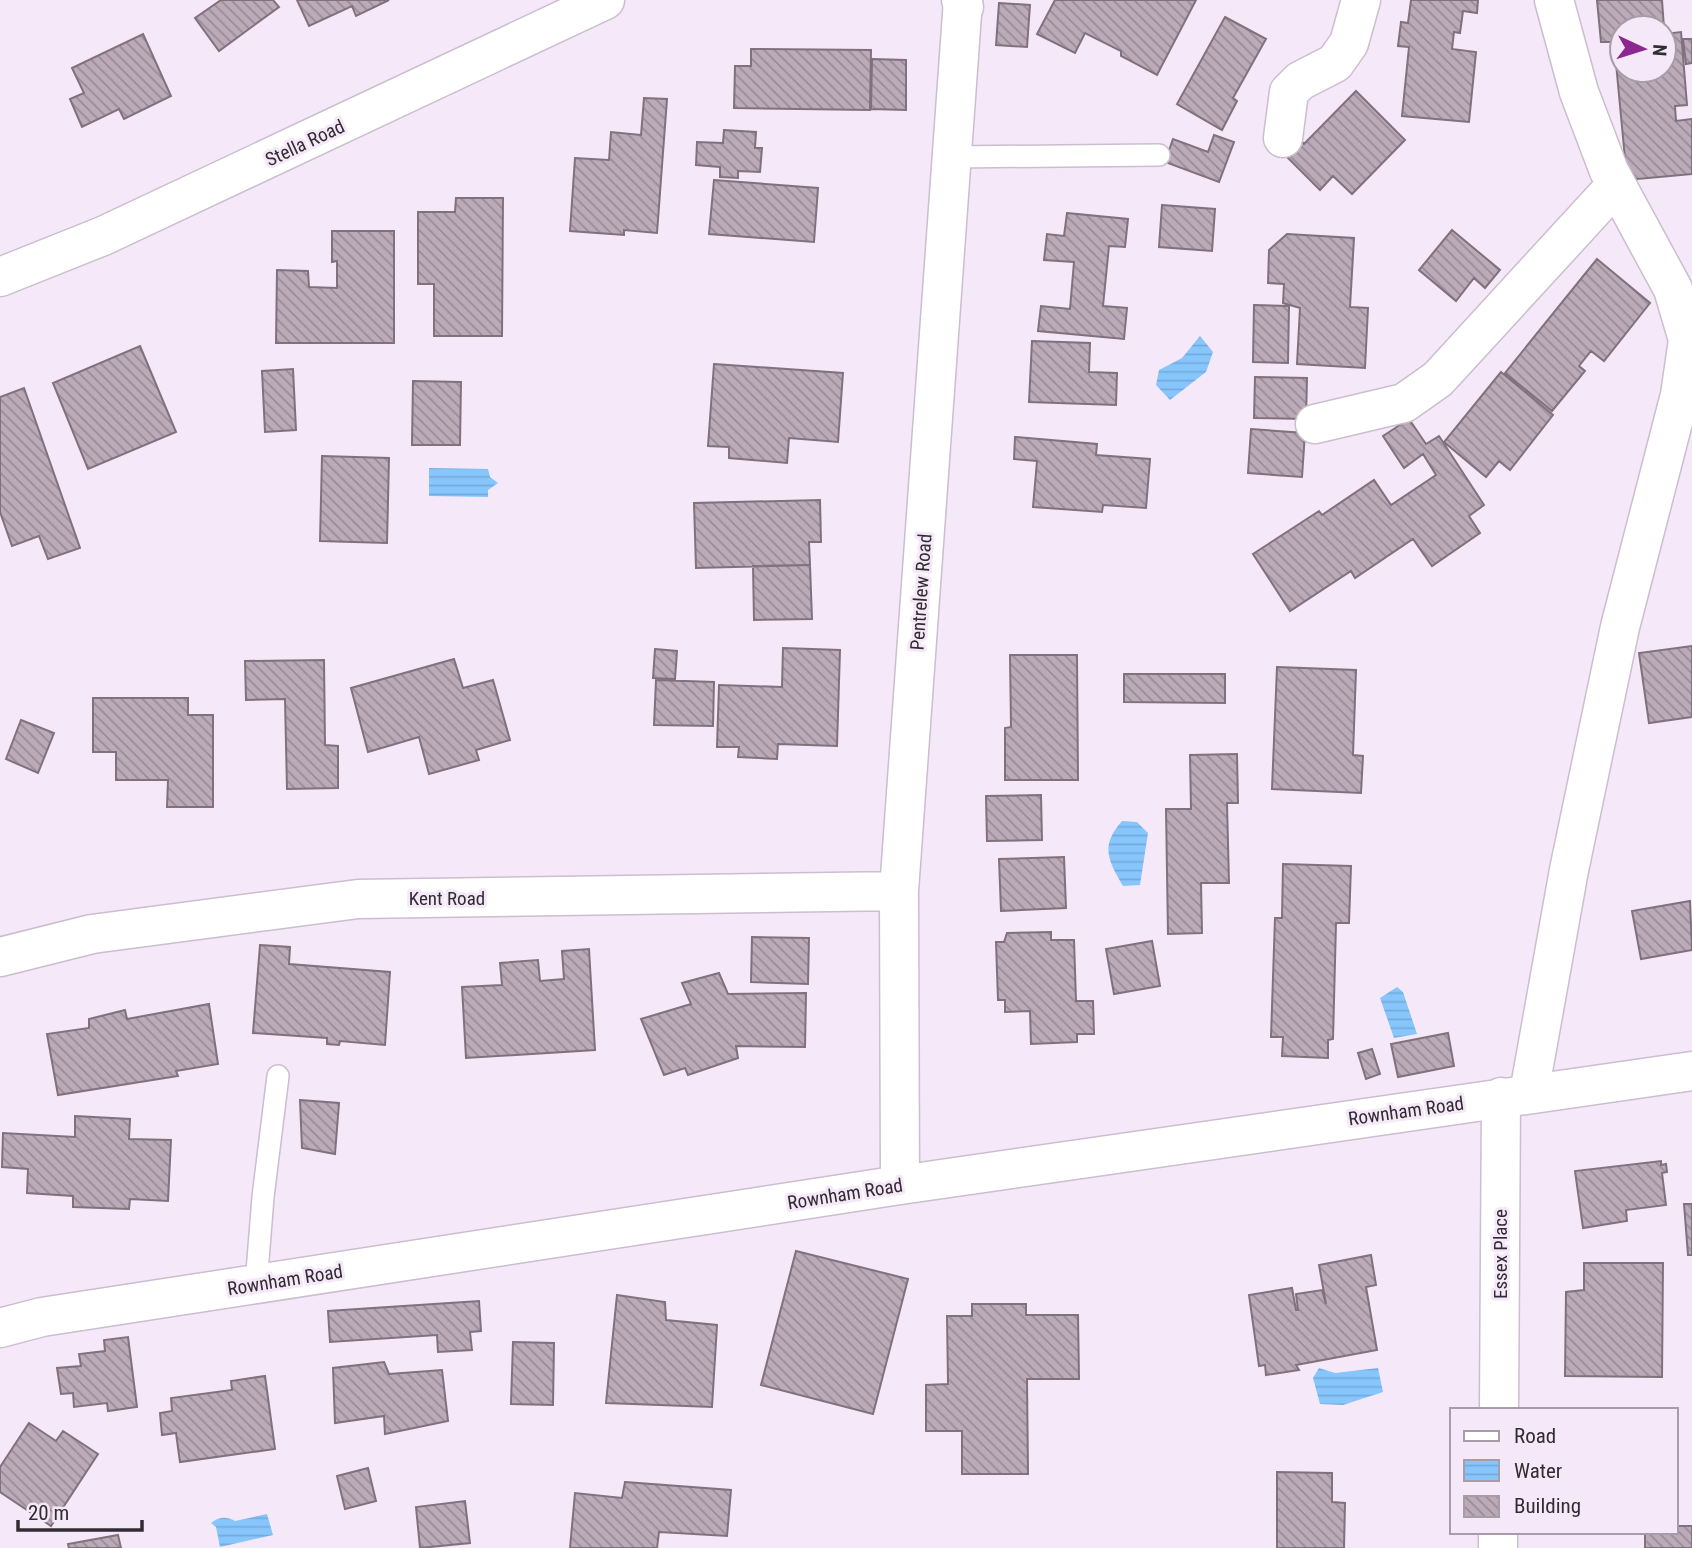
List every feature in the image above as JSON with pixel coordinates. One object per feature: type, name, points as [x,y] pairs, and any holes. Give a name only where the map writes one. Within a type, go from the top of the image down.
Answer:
[{"type":"street","name":"Stella Road","points":[[0,277],[128,225],[605,0]]},
{"type":"street","points":[[1283,138],[1289,92],[1300,81],[1335,63],[1349,43],[1361,0]]},
{"type":"street","name":"Essex Place","points":[[1499,1408],[1515,1095],[1569,870],[1617,640],[1680,395],[1688,340],[1673,289],[1616,185],[1579,92],[1554,0]]},
{"type":"street","name":"Pentrelew Road","points":[[900,1185],[899,891],[963,2]]},
{"type":"street","points":[[1315,424],[1404,403],[1438,379],[1616,185]]},
{"type":"street","name":"Kent Road","points":[[0,957],[92,934],[359,899],[899,891]]},
{"type":"street","name":"Rownham Road","points":[[0,1328],[42,1317],[900,1185],[1692,1071]]},
{"type":"lane","points":[[953,157],[1159,155]]},
{"type":"lane","points":[[256,1285],[278,1076]]},
{"type":"water","points":[[1200,336],[1213,352],[1206,372],[1170,400],[1156,385],[1159,370],[1182,358]]},
{"type":"water","points":[[429,468],[488,469],[490,477],[498,483],[488,490],[488,497],[429,496]]},
{"type":"water","points":[[1122,821],[1137,822],[1148,833],[1140,885],[1123,886],[1110,861],[1111,838]]},
{"type":"water","points":[[1397,987],[1403,992],[1417,1034],[1394,1038],[1380,998]]},
{"type":"water","points":[[1319,1368],[1335,1373],[1378,1368],[1383,1392],[1343,1405],[1320,1404],[1313,1378]]},
{"type":"water","points":[[267,1514],[273,1535],[220,1547],[216,1527],[211,1523],[223,1518],[235,1521]]},
{"type":"building","points":[[221,0],[273,0],[279,7],[219,51],[195,18]]},
{"type":"building","points":[[297,0],[389,0],[356,16],[352,6],[309,26]]},
{"type":"building","points":[[1055,0],[1196,0],[1157,75],[1121,56],[1121,51],[1085,33],[1075,53],[1037,34]]},
{"type":"building","points":[[1411,0],[1478,0],[1477,13],[1463,11],[1460,33],[1454,32],[1452,49],[1476,52],[1469,122],[1402,116],[1409,47],[1398,46],[1401,22],[1408,23]]},
{"type":"building","points":[[1597,0],[1662,0],[1663,14],[1608,14],[1608,42],[1601,42]]},
{"type":"building","points":[[999,3],[1030,5],[1027,47],[996,45]]},
{"type":"building","points":[[1225,17],[1266,39],[1233,98],[1237,101],[1222,130],[1177,104]]},
{"type":"building","points":[[1678,32],[1681,32],[1687,105],[1675,106],[1676,121],[1692,119],[1692,174],[1627,180],[1618,84],[1678,84]]},
{"type":"building","points":[[143,34],[171,96],[124,119],[119,109],[82,127],[70,99],[84,93],[72,68]]},
{"type":"building","points":[[1683,39],[1692,39],[1692,63],[1686,64]]},
{"type":"building","points":[[751,49],[871,50],[870,110],[734,108],[735,66],[751,66]]},
{"type":"building","points":[[872,59],[906,60],[906,110],[871,109]]},
{"type":"building","points":[[1356,91],[1405,140],[1352,194],[1333,176],[1320,190],[1282,152],[1297,136],[1304,144]]},
{"type":"building","points":[[644,98],[667,99],[657,233],[624,230],[624,235],[570,231],[575,158],[609,160],[611,132],[641,135]]},
{"type":"building","points":[[724,130],[756,132],[755,148],[762,148],[760,172],[738,171],[738,178],[720,177],[720,167],[696,165],[697,142],[723,143]]},
{"type":"building","points":[[1214,135],[1234,142],[1219,182],[1165,162],[1173,139],[1208,152]]},
{"type":"building","points":[[714,180],[818,188],[814,242],[709,234]]},
{"type":"building","points":[[456,198],[503,198],[502,336],[434,336],[434,284],[418,284],[418,212],[455,212]]},
{"type":"building","points":[[1162,205],[1215,209],[1212,251],[1159,247]]},
{"type":"building","points":[[1067,213],[1128,219],[1125,247],[1109,246],[1103,306],[1127,308],[1124,339],[1038,331],[1041,306],[1070,309],[1074,262],[1044,260],[1047,234],[1064,236]]},
{"type":"building","points":[[1452,230],[1500,270],[1485,288],[1474,278],[1456,301],[1419,270]]},
{"type":"building","points":[[332,231],[394,231],[394,343],[276,343],[277,270],[308,271],[309,287],[337,288],[337,261],[332,262]]},
{"type":"building","points":[[1287,234],[1354,238],[1350,307],[1368,308],[1365,368],[1297,364],[1300,308],[1283,303],[1284,284],[1268,283],[1269,250]]},
{"type":"building","points":[[1597,259],[1650,303],[1604,361],[1591,351],[1579,366],[1585,371],[1552,411],[1505,373]]},
{"type":"building","points":[[1254,305],[1289,306],[1288,363],[1253,362]]},
{"type":"building","points":[[1032,341],[1090,343],[1089,372],[1117,373],[1116,405],[1029,402]]},
{"type":"building","points":[[140,346],[176,432],[88,469],[53,383]]},
{"type":"building","points":[[714,364],[843,373],[838,442],[789,438],[787,463],[729,458],[729,447],[708,446]]},
{"type":"building","points":[[293,369],[296,430],[265,432],[262,371]]},
{"type":"building","points":[[1501,372],[1553,415],[1510,470],[1499,461],[1486,477],[1444,442]]},
{"type":"building","points":[[1255,377],[1307,378],[1306,419],[1254,418]]},
{"type":"building","points":[[413,381],[461,382],[460,445],[412,445]]},
{"type":"building","points":[[24,388],[80,548],[48,559],[39,536],[12,546],[0,512],[0,397]]},
{"type":"building","points":[[1409,419],[1426,444],[1439,436],[1484,505],[1469,516],[1480,533],[1432,566],[1413,539],[1355,578],[1351,571],[1290,611],[1253,554],[1319,511],[1322,515],[1374,480],[1391,505],[1436,475],[1423,454],[1404,468],[1383,436]]},
{"type":"building","points":[[1251,429],[1305,433],[1302,477],[1248,473]]},
{"type":"building","points":[[1015,437],[1097,444],[1096,455],[1150,459],[1146,508],[1103,505],[1102,512],[1033,507],[1037,461],[1014,459]]},
{"type":"building","points":[[322,456],[389,458],[387,543],[320,541]]},
{"type":"building","points":[[820,500],[821,542],[809,542],[810,565],[696,568],[694,503]]},
{"type":"building","points":[[810,565],[812,619],[754,620],[753,566]]},
{"type":"building","points":[[1692,646],[1692,717],[1649,723],[1639,653]]},
{"type":"building","points":[[783,648],[840,650],[837,746],[778,744],[777,759],[738,757],[739,747],[717,747],[719,685],[782,687]]},
{"type":"building","points":[[655,649],[677,651],[675,679],[653,678]]},
{"type":"building","points":[[1010,655],[1077,655],[1078,780],[1005,780],[1005,728],[1011,727]]},
{"type":"building","points":[[454,659],[463,688],[493,680],[510,740],[476,750],[479,760],[429,774],[419,737],[368,752],[351,688]]},
{"type":"building","points":[[324,660],[325,745],[338,746],[338,788],[287,789],[285,699],[246,700],[245,661]]},
{"type":"building","points":[[1277,667],[1356,670],[1353,755],[1363,756],[1361,793],[1272,789]]},
{"type":"building","points":[[1124,674],[1225,674],[1225,703],[1124,702]]},
{"type":"building","points":[[656,680],[714,682],[713,726],[654,725]]},
{"type":"building","points":[[93,698],[188,698],[188,715],[213,715],[213,807],[167,807],[168,780],[116,780],[116,752],[93,752]]},
{"type":"building","points":[[21,720],[54,733],[38,773],[6,759]]},
{"type":"building","points":[[1237,754],[1238,803],[1227,803],[1229,883],[1201,883],[1202,933],[1168,934],[1166,809],[1191,809],[1190,755]]},
{"type":"building","points":[[1041,795],[1042,840],[987,841],[986,796]]},
{"type":"building","points":[[1064,857],[1066,908],[1001,911],[999,859]]},
{"type":"building","points":[[1283,864],[1351,866],[1349,923],[1336,923],[1333,1039],[1328,1040],[1328,1058],[1282,1056],[1283,1037],[1271,1037],[1275,918],[1282,918]]},
{"type":"building","points":[[1690,901],[1692,950],[1641,959],[1632,911]]},
{"type":"building","points":[[1051,932],[1051,940],[1074,940],[1076,1001],[1093,1001],[1094,1034],[1077,1034],[1077,1042],[1031,1044],[1030,1011],[1005,1012],[1005,1000],[998,1000],[996,942],[1004,942],[1007,933]]},
{"type":"building","points":[[752,937],[809,938],[808,984],[751,982]]},
{"type":"building","points":[[1152,941],[1160,986],[1114,994],[1106,949]]},
{"type":"building","points":[[260,945],[290,947],[289,964],[390,972],[385,1045],[340,1041],[339,1045],[327,1044],[327,1038],[253,1033]]},
{"type":"building","points":[[589,949],[595,1050],[466,1058],[462,987],[502,985],[500,963],[538,960],[540,981],[564,979],[562,951]]},
{"type":"building","points":[[719,973],[728,994],[806,993],[805,1047],[736,1046],[738,1058],[688,1075],[685,1068],[664,1075],[641,1019],[691,1004],[682,983]]},
{"type":"building","points":[[209,1004],[218,1064],[176,1071],[178,1076],[58,1095],[47,1034],[89,1028],[89,1019],[125,1010],[127,1019]]},
{"type":"building","points":[[1448,1033],[1454,1066],[1398,1077],[1391,1044]]},
{"type":"building","points":[[1372,1049],[1380,1074],[1366,1079],[1358,1053]]},
{"type":"building","points":[[300,1100],[339,1103],[335,1154],[302,1148]]},
{"type":"building","points":[[75,1116],[130,1119],[129,1139],[171,1140],[168,1201],[130,1199],[129,1209],[73,1207],[73,1196],[27,1193],[28,1169],[2,1167],[3,1133],[75,1137]]},
{"type":"building","points":[[1661,1161],[1661,1165],[1666,1164],[1667,1172],[1662,1173],[1666,1205],[1626,1210],[1627,1221],[1583,1228],[1575,1171]]},
{"type":"building","points":[[1684,1204],[1692,1204],[1692,1255],[1688,1255]]},
{"type":"building","points":[[796,1251],[908,1279],[873,1414],[761,1385]]},
{"type":"building","points":[[1371,1255],[1376,1285],[1366,1287],[1377,1350],[1296,1365],[1299,1370],[1266,1375],[1265,1365],[1259,1366],[1249,1295],[1292,1288],[1298,1310],[1296,1294],[1322,1290],[1326,1304],[1319,1265]]},
{"type":"building","points":[[1584,1263],[1663,1263],[1662,1377],[1565,1376],[1566,1292],[1584,1290]]},
{"type":"building","points":[[617,1295],[665,1302],[666,1320],[717,1325],[712,1407],[606,1403]]},
{"type":"building","points":[[479,1301],[481,1331],[470,1332],[472,1350],[438,1352],[437,1335],[330,1342],[328,1311]]},
{"type":"building","points":[[972,1304],[1026,1304],[1026,1315],[1078,1315],[1079,1379],[1027,1379],[1028,1474],[962,1474],[962,1431],[926,1431],[926,1385],[948,1384],[947,1316],[972,1316]]},
{"type":"building","points":[[128,1337],[137,1407],[108,1411],[107,1403],[74,1407],[73,1393],[61,1394],[57,1368],[81,1366],[79,1354],[105,1351],[104,1340]]},
{"type":"building","points":[[513,1342],[554,1343],[553,1405],[511,1404]]},
{"type":"building","points":[[384,1362],[389,1374],[442,1370],[448,1421],[385,1434],[384,1416],[335,1423],[333,1368]]},
{"type":"building","points":[[265,1376],[275,1449],[180,1462],[176,1433],[162,1435],[160,1413],[172,1411],[171,1398],[232,1390],[231,1381]]},
{"type":"building","points":[[29,1423],[56,1441],[63,1431],[98,1454],[51,1526],[0,1492],[0,1467]]},
{"type":"building","points":[[368,1468],[376,1501],[345,1509],[337,1476]]},
{"type":"building","points":[[1277,1472],[1332,1473],[1332,1502],[1345,1503],[1344,1548],[1277,1548]]},
{"type":"building","points":[[625,1482],[731,1490],[727,1536],[659,1532],[657,1548],[570,1548],[575,1493],[622,1498]]},
{"type":"building","points":[[465,1501],[470,1543],[420,1548],[416,1507]]},
{"type":"building","points":[[1678,1526],[1692,1526],[1692,1548],[1645,1548],[1645,1534],[1678,1534]]},
{"type":"building","points":[[118,1535],[121,1548],[69,1548],[68,1544]]}]
